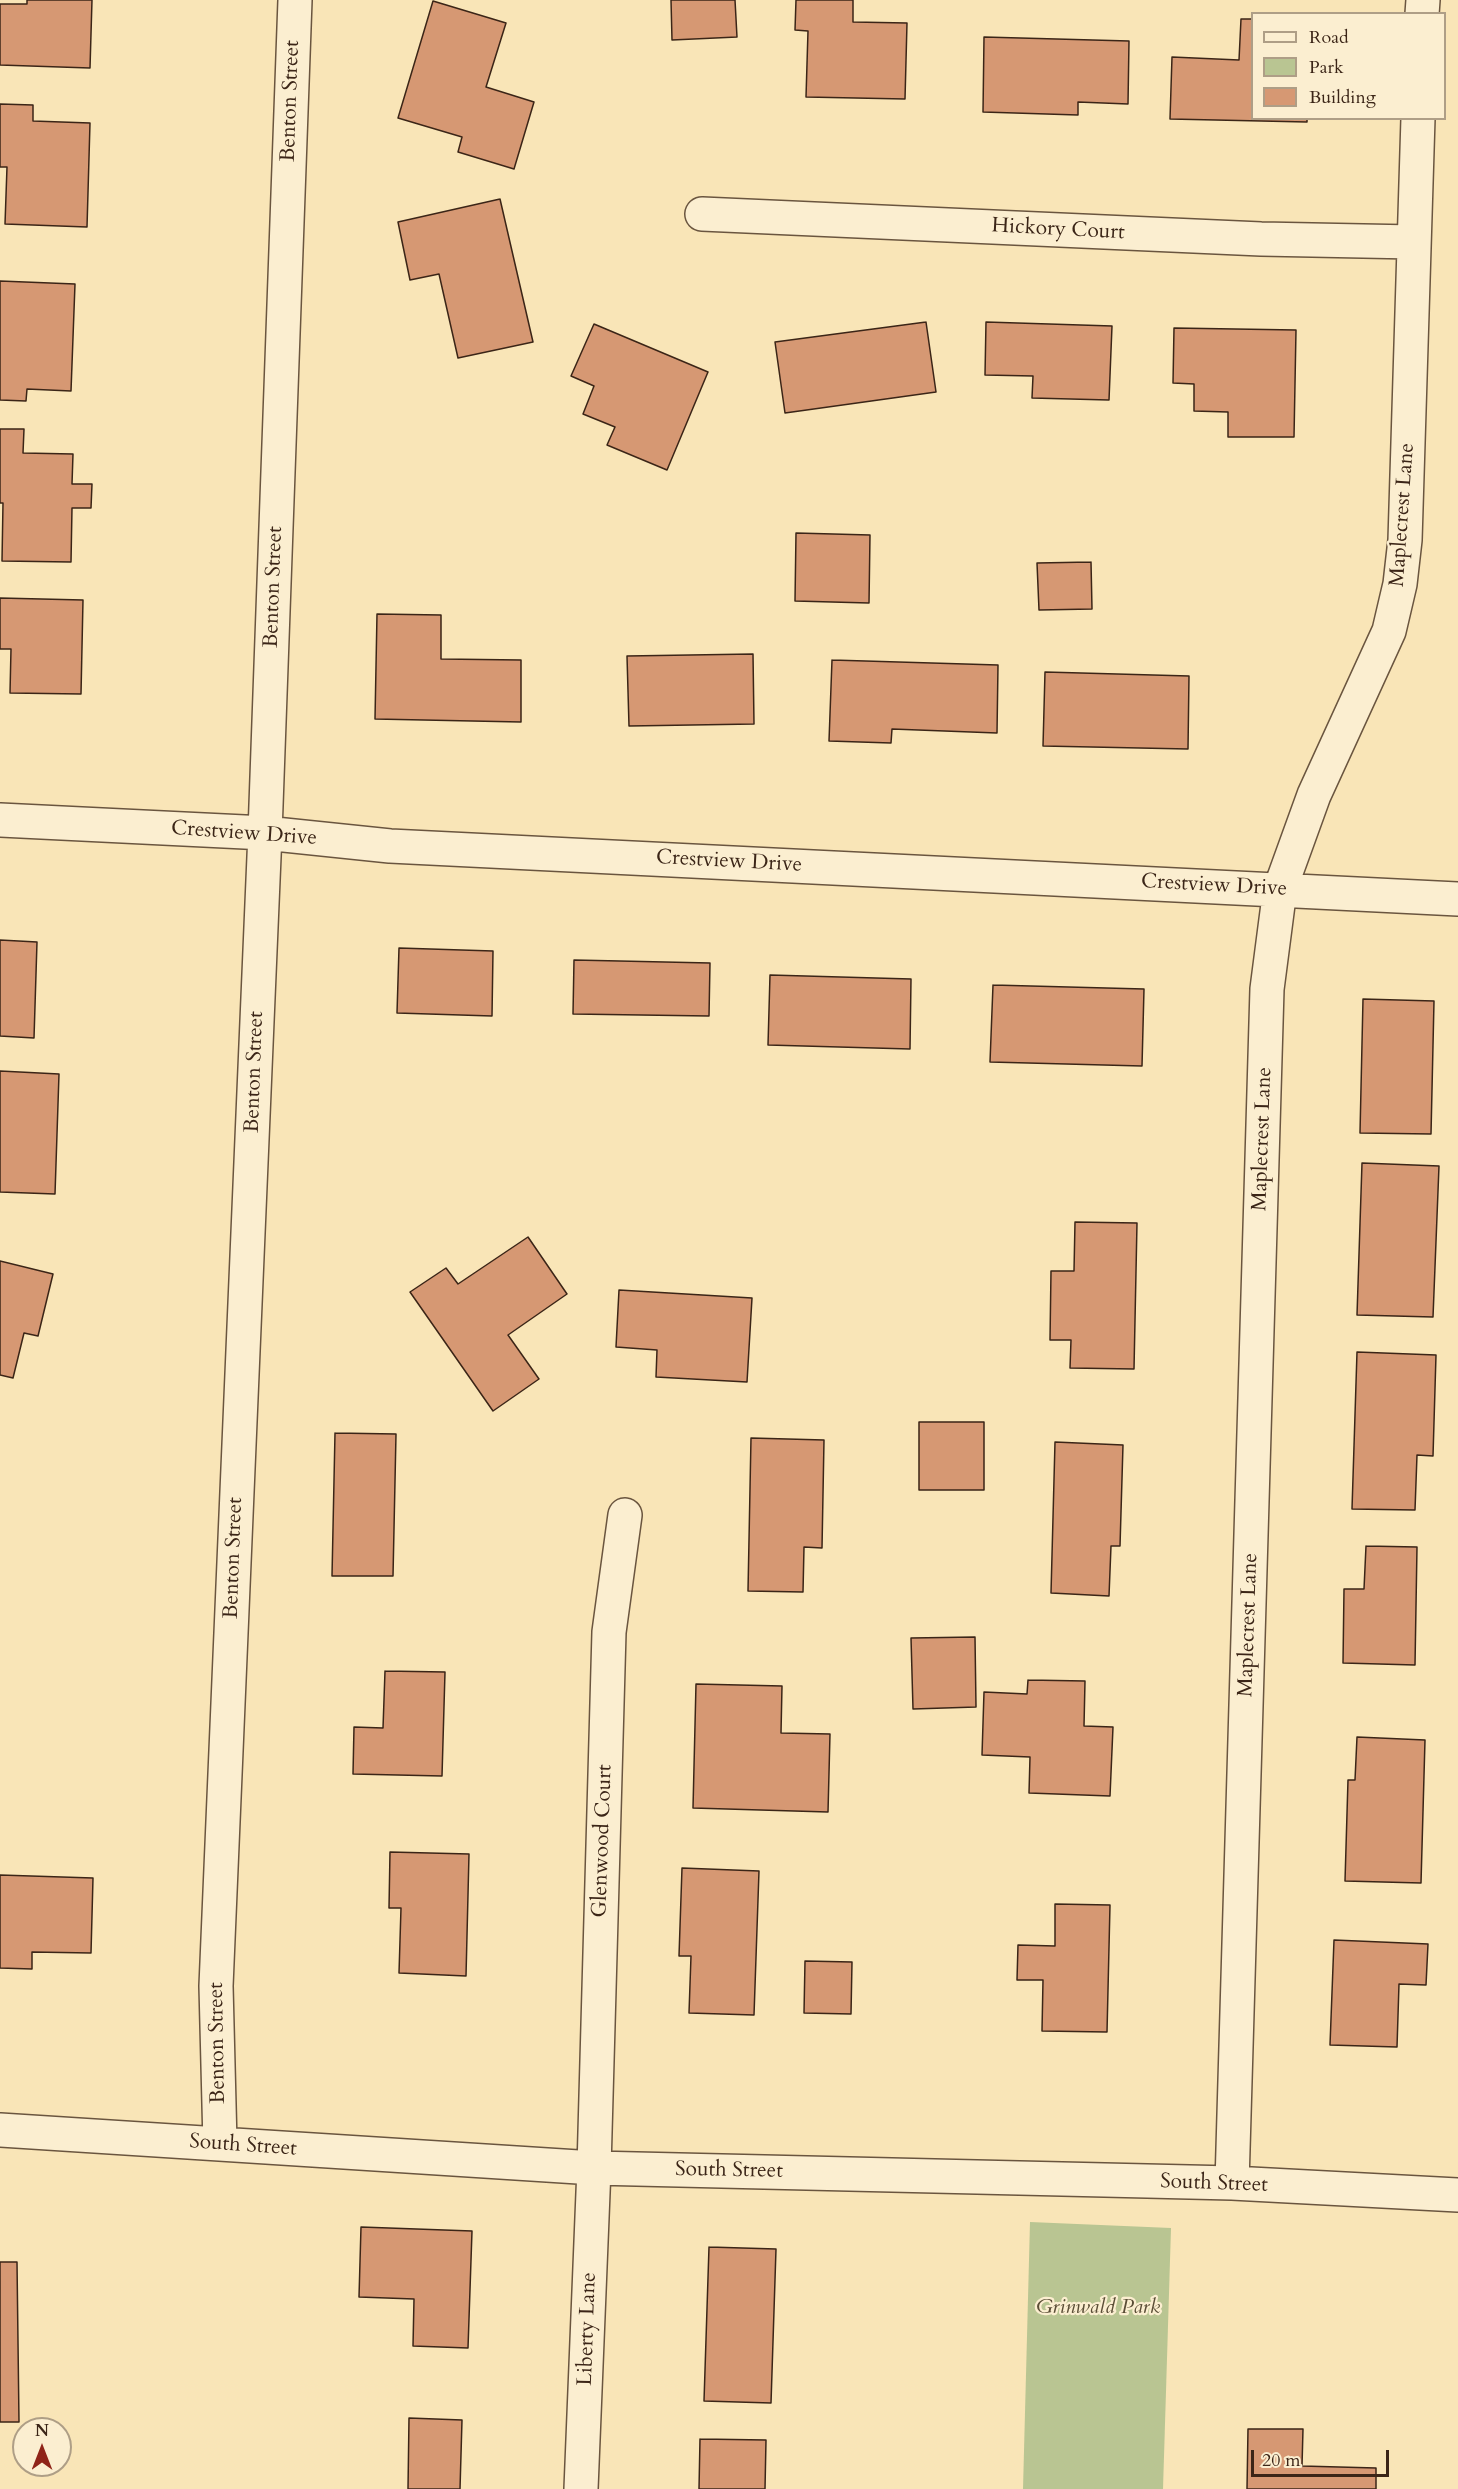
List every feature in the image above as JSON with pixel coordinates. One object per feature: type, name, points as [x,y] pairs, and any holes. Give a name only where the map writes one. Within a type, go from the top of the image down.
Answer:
[{"type":"street","name":"Benton Street","points":[[220,2144],[216,1986],[265,833],[295,0]]},
{"type":"street","name":"Maplecrest Lane","points":[[1232,2183],[1267,1000],[1280,889],[1314,795],[1389,631],[1400,584],[1405,540],[1418,120]]},
{"type":"street","name":"Hickory Court","points":[[702,214],[1261,239],[1414,242]]},
{"type":"street","name":"Crestview Drive","points":[[0,820],[265,833],[390,846],[1458,899]]},
{"type":"street","name":"Glenwood Court","points":[[594,2168],[609,1632],[625,1515]]},
{"type":"street","name":"South Street","points":[[0,2130],[594,2168],[1232,2183],[1458,2195]]},
{"type":"street","name":"Liberty Lane","points":[[581,2489],[594,2168]]},
{"type":"green space","name":"Grinwald Park","points":[[1030,2222],[1171,2228],[1163,2489],[1023,2489]]},
{"type":"building","points":[[27,0],[92,0],[90,68],[0,65],[0,4],[27,4]]},
{"type":"building","points":[[671,0],[735,0],[737,37],[672,40]]},
{"type":"building","points":[[796,0],[853,0],[853,22],[907,23],[905,99],[806,97],[808,31],[795,30]]},
{"type":"building","points":[[433,1],[506,23],[486,87],[534,102],[514,169],[458,152],[462,137],[398,118]]},
{"type":"building","points":[[1241,19],[1251,19],[1251,120],[1307,120],[1307,122],[1170,119],[1172,57],[1239,60]]},
{"type":"building","points":[[984,37],[1129,41],[1128,104],[1078,102],[1078,115],[983,112]]},
{"type":"building","points":[[0,104],[33,105],[33,121],[90,123],[87,227],[5,224],[7,167],[0,167]]},
{"type":"building","points":[[500,199],[533,342],[458,358],[439,274],[410,280],[398,222]]},
{"type":"building","points":[[0,281],[75,284],[71,391],[27,389],[26,401],[0,400]]},
{"type":"building","points":[[926,322],[936,392],[785,413],[775,342]]},
{"type":"building","points":[[986,322],[1112,326],[1109,400],[1032,398],[1033,376],[985,375]]},
{"type":"building","points":[[594,324],[708,372],[667,470],[607,445],[615,427],[583,414],[594,386],[571,376]]},
{"type":"building","points":[[1174,328],[1296,330],[1294,437],[1228,437],[1228,412],[1194,411],[1194,384],[1173,383]]},
{"type":"building","points":[[0,429],[24,429],[23,453],[73,454],[72,484],[92,484],[91,508],[72,508],[71,562],[2,561],[3,503],[0,503]]},
{"type":"building","points":[[796,533],[870,535],[869,603],[795,601]]},
{"type":"building","points":[[1091,562],[1092,609],[1039,610],[1037,563]]},
{"type":"building","points":[[0,598],[83,600],[81,694],[10,693],[11,649],[0,649]]},
{"type":"building","points":[[377,614],[441,615],[441,659],[521,660],[521,722],[375,719]]},
{"type":"building","points":[[753,654],[754,724],[629,726],[627,656]]},
{"type":"building","points":[[832,660],[998,665],[997,733],[892,729],[891,743],[829,741]]},
{"type":"building","points":[[1045,672],[1189,676],[1188,749],[1043,746]]},
{"type":"building","points":[[0,940],[37,942],[34,1038],[0,1036]]},
{"type":"building","points":[[399,948],[493,951],[492,1016],[397,1013]]},
{"type":"building","points":[[574,960],[710,963],[709,1016],[573,1014]]},
{"type":"building","points":[[770,975],[911,979],[910,1049],[768,1045]]},
{"type":"building","points":[[993,985],[1144,989],[1142,1066],[990,1062]]},
{"type":"building","points":[[1363,999],[1434,1001],[1431,1134],[1360,1133]]},
{"type":"building","points":[[0,1071],[59,1074],[55,1194],[0,1192]]},
{"type":"building","points":[[1362,1163],[1439,1166],[1433,1317],[1357,1315]]},
{"type":"building","points":[[1075,1222],[1137,1223],[1134,1369],[1070,1368],[1071,1340],[1050,1340],[1051,1271],[1074,1271]]},
{"type":"building","points":[[528,1237],[567,1294],[508,1335],[539,1379],[493,1411],[410,1292],[446,1268],[458,1284]]},
{"type":"building","points":[[0,1261],[53,1274],[38,1336],[24,1333],[13,1378],[0,1375]]},
{"type":"building","points":[[619,1290],[752,1298],[747,1382],[656,1377],[657,1350],[616,1347]]},
{"type":"building","points":[[1357,1352],[1436,1355],[1433,1456],[1417,1455],[1415,1510],[1352,1509]]},
{"type":"building","points":[[919,1422],[984,1422],[984,1490],[919,1490]]},
{"type":"building","points":[[335,1433],[396,1434],[393,1576],[332,1576]]},
{"type":"building","points":[[751,1438],[824,1440],[822,1548],[804,1547],[803,1592],[748,1591]]},
{"type":"building","points":[[1055,1442],[1123,1445],[1120,1546],[1111,1546],[1109,1596],[1051,1593]]},
{"type":"building","points":[[1366,1546],[1417,1547],[1415,1665],[1343,1663],[1344,1589],[1364,1589]]},
{"type":"building","points":[[975,1637],[976,1707],[913,1709],[911,1638]]},
{"type":"building","points":[[385,1671],[445,1672],[442,1776],[353,1774],[354,1727],[383,1728]]},
{"type":"building","points":[[1028,1680],[1085,1681],[1084,1726],[1113,1727],[1110,1796],[1029,1793],[1030,1757],[982,1755],[984,1692],[1027,1694]]},
{"type":"building","points":[[696,1684],[782,1686],[781,1733],[830,1734],[828,1812],[693,1808]]},
{"type":"building","points":[[1357,1737],[1425,1740],[1421,1883],[1345,1881],[1348,1780],[1355,1780]]},
{"type":"building","points":[[390,1852],[469,1854],[466,1976],[399,1973],[401,1908],[389,1908]]},
{"type":"building","points":[[682,1868],[759,1871],[754,2015],[689,2013],[691,1956],[679,1956]]},
{"type":"building","points":[[0,1875],[93,1878],[91,1953],[32,1952],[32,1969],[0,1968]]},
{"type":"building","points":[[1055,1904],[1110,1905],[1107,2032],[1042,2031],[1043,1980],[1017,1980],[1018,1945],[1055,1946]]},
{"type":"building","points":[[1334,1940],[1428,1944],[1426,1985],[1399,1984],[1397,2047],[1330,2045]]},
{"type":"building","points":[[805,1961],[852,1962],[851,2014],[804,2013]]},
{"type":"building","points":[[361,2227],[472,2231],[468,2348],[413,2346],[414,2299],[359,2297]]},
{"type":"building","points":[[709,2247],[776,2249],[771,2403],[704,2401]]},
{"type":"building","points":[[0,2262],[17,2262],[19,2417],[12,2417],[12,2422],[0,2422]]},
{"type":"building","points":[[409,2418],[462,2420],[460,2489],[408,2489]]},
{"type":"building","points":[[1248,2429],[1303,2429],[1302,2466],[1376,2468],[1376,2489],[1247,2489]]},
{"type":"building","points":[[700,2439],[766,2440],[765,2489],[699,2489]]}]
